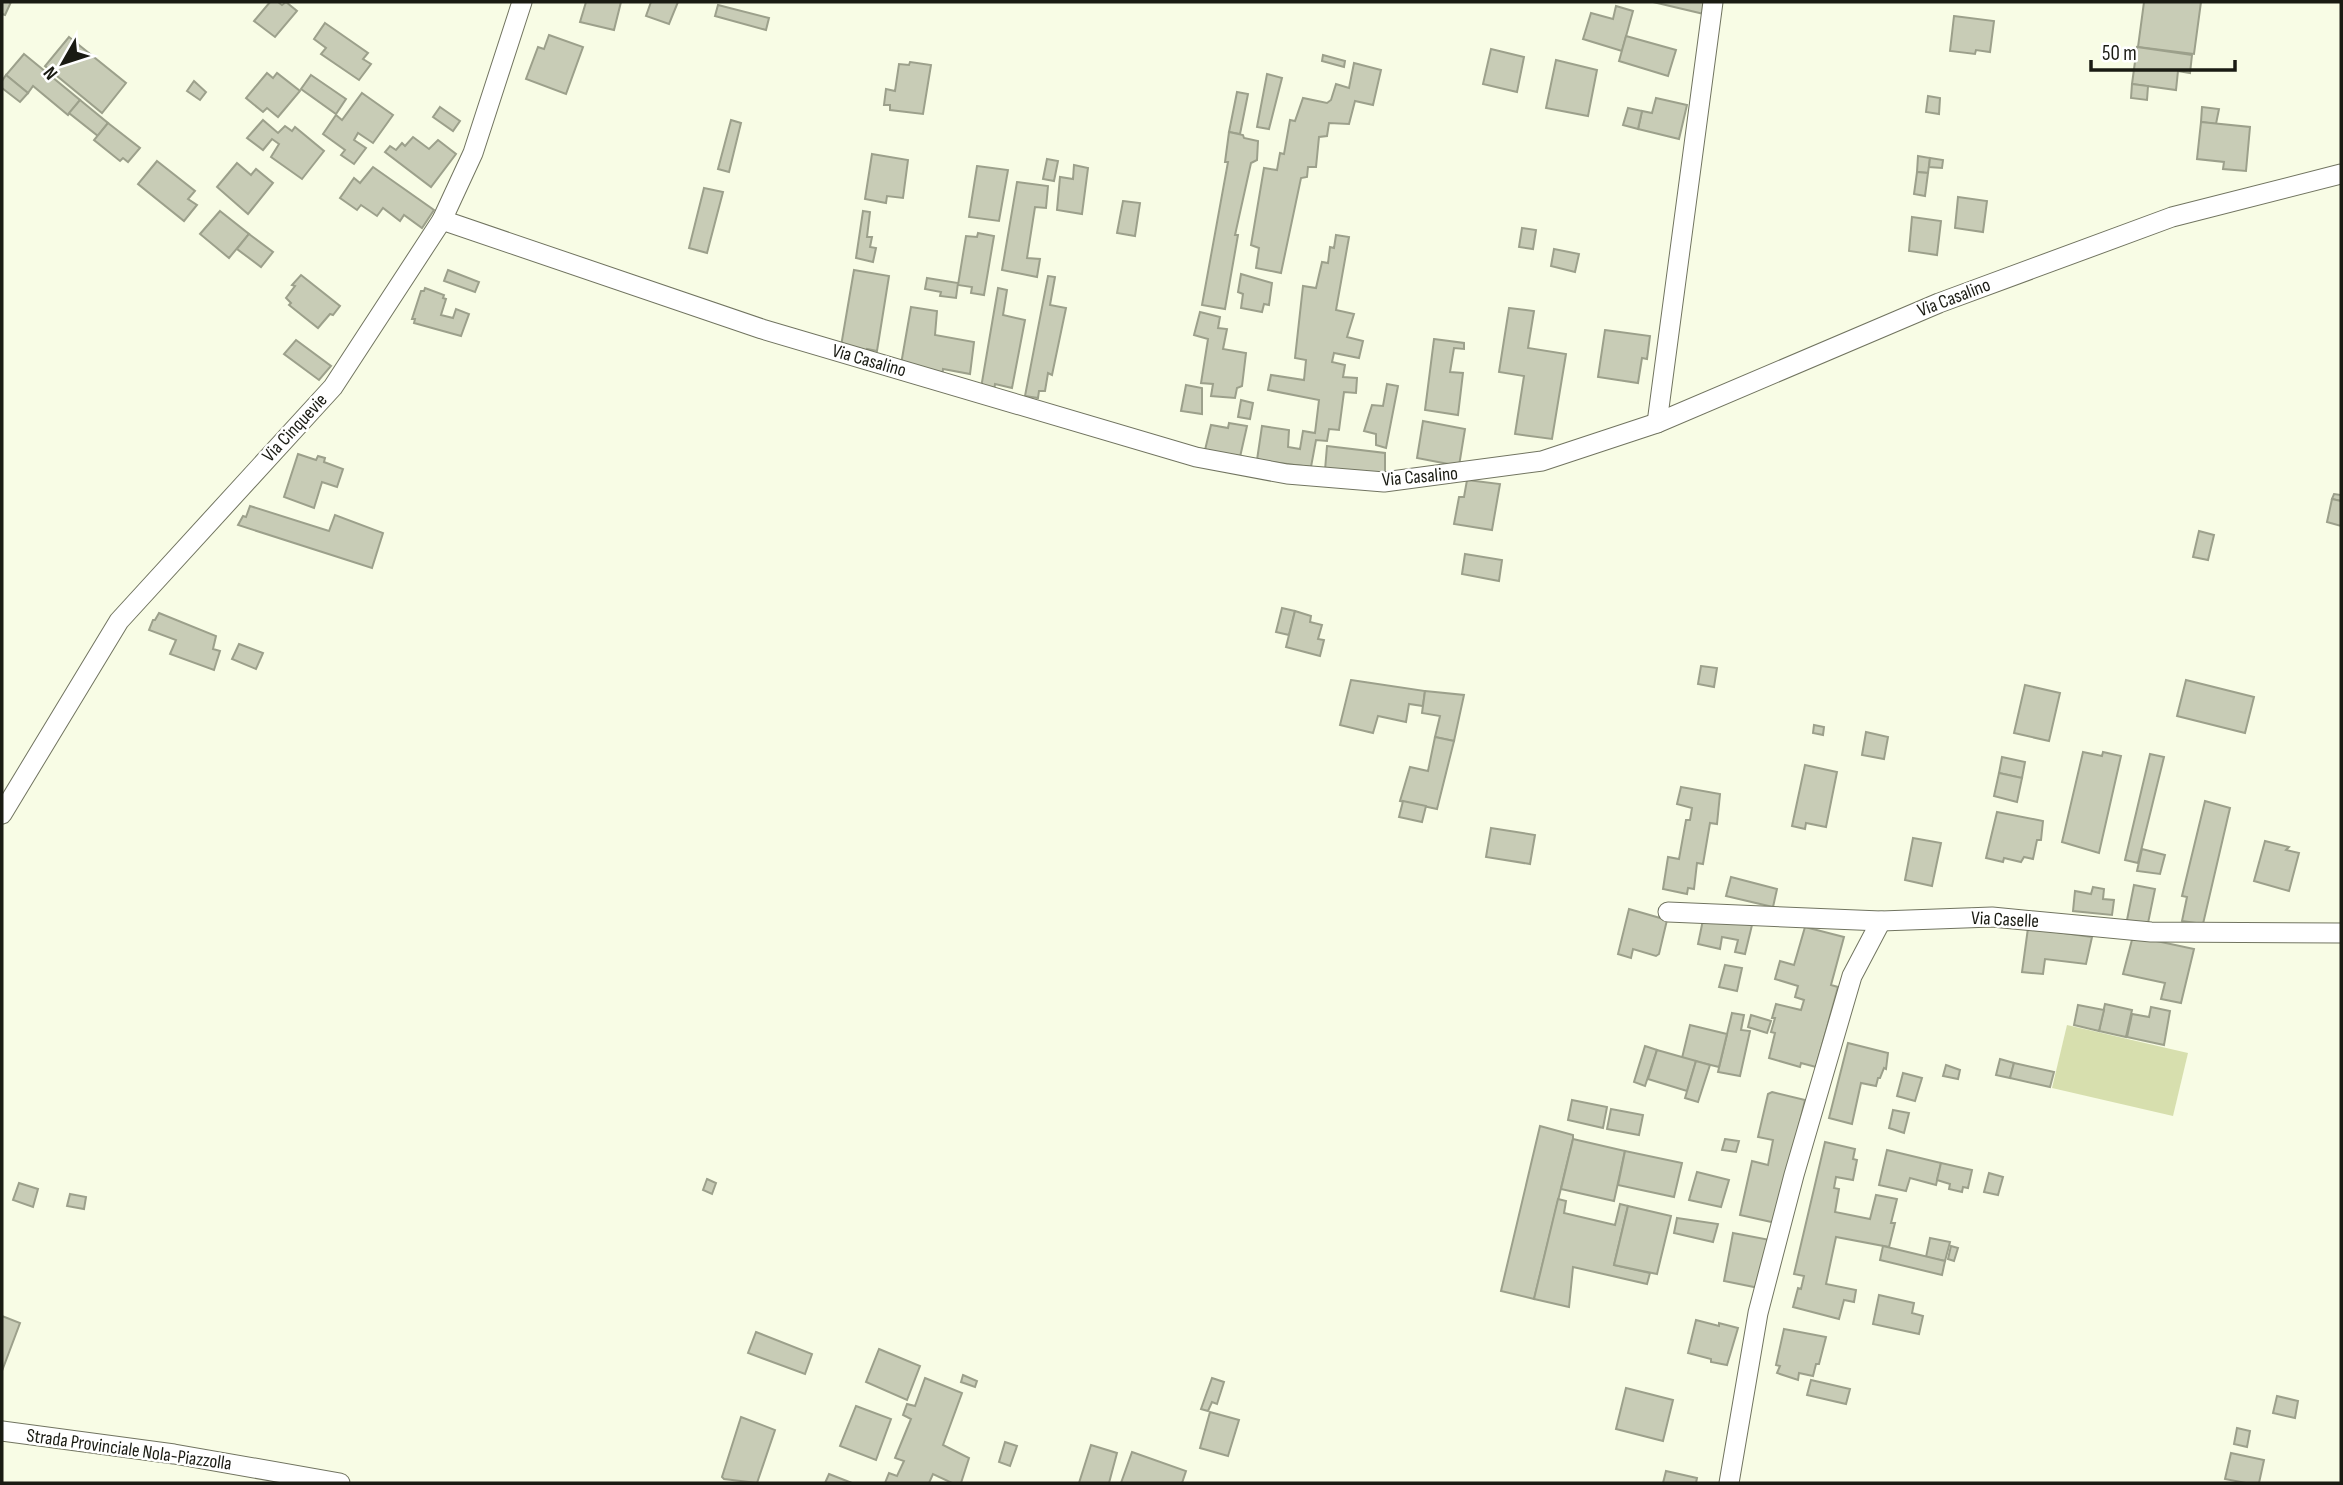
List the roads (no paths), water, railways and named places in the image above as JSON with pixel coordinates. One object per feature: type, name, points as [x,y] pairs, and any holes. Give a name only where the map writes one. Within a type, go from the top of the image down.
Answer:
[{"type":"street","name":"Via Cinquevie","points":[[2,814],[119,621],[333,387],[442,220],[473,153],[522,2]]},
{"type":"street","points":[[1657,423],[1713,2]]},
{"type":"street","name":"Via Casalino","points":[[442,220],[762,329],[1196,457],[1287,474],[1384,482],[1542,461],[1657,423],[1940,303],[2172,217],[2341,174]]},
{"type":"street","name":"Via Caselle","points":[[1668,912],[1881,921],[1992,917],[2151,932],[2341,933]]},
{"type":"street","points":[[1729,1483],[1758,1313],[1794,1175],[1852,976],[1881,921]]},
{"type":"street","name":"Strada Provinciale Nola-Piazzolla","points":[[2,1431],[174,1454],[340,1483]]}]
